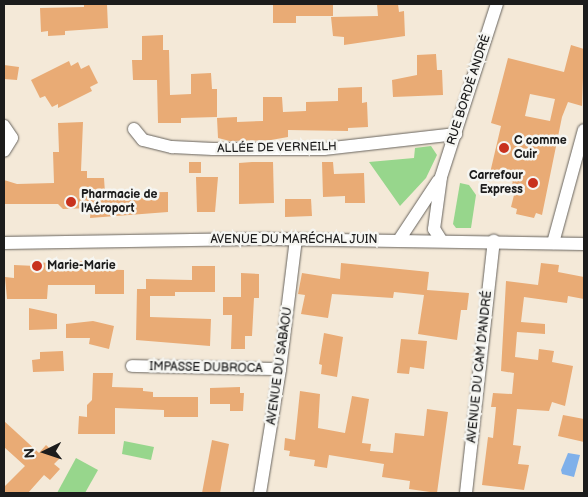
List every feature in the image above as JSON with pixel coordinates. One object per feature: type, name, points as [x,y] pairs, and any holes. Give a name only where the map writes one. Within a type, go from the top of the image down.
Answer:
[{"type":"street","name":"RUE BORDÉ ANDRÉ","points":[[440,240],[434,229],[441,177],[497,4]]},
{"type":"street","points":[[4,126],[12,138],[4,151]]},
{"type":"street","name":"ALLÉE DE VERNEILH","points":[[134,129],[143,140],[172,147],[213,149],[324,149],[456,134]]},
{"type":"street","points":[[553,243],[584,130]]},
{"type":"street","name":"RUE BORDÉ ANDRÉ","points":[[399,240],[441,177]]},
{"type":"street","name":"AVENUE DU MARÉCHAL JUIN","points":[[4,243],[296,239],[584,244]]},
{"type":"street","name":"AVENUE DU SABAOU","points":[[260,493],[280,369],[296,239]]},
{"type":"street","name":"AVENUE DU CAM D'ANDRÉ","points":[[466,493],[494,242]]},
{"type":"street","name":"IMPASSE DUBROCA","points":[[132,366],[280,369]]},
{"type":"green space","points":[[431,146],[437,155],[426,178],[400,206],[369,162],[414,158],[415,148]]},
{"type":"green space","points":[[460,183],[469,185],[476,195],[471,228],[456,228],[453,224]]},
{"type":"green space","points":[[124,441],[154,447],[151,460],[122,454]]},
{"type":"green space","points":[[76,458],[98,470],[85,493],[57,493]]},
{"type":"water","points":[[568,453],[580,455],[574,477],[562,474],[561,470]]},
{"type":"building","points":[[84,4],[107,4],[108,28],[65,31],[65,35],[48,36],[48,31],[41,32],[40,8],[84,7]]},
{"type":"building","points":[[273,4],[333,4],[333,16],[296,16],[296,23],[273,23]]},
{"type":"building","points":[[377,4],[398,4],[399,12],[404,11],[405,36],[344,45],[344,37],[333,36],[331,17],[378,16]]},
{"type":"building","points":[[163,35],[163,50],[169,50],[170,95],[191,94],[191,74],[211,73],[212,89],[217,89],[217,117],[181,118],[181,123],[158,123],[157,80],[133,80],[132,60],[142,60],[142,36]]},
{"type":"building","points":[[571,45],[584,49],[582,106],[568,102],[562,117],[542,215],[536,213],[534,218],[516,214],[517,209],[511,207],[516,187],[512,186],[513,179],[490,173],[501,126],[491,123],[508,58],[564,72]],"holes":[[[530,94],[555,99],[550,121],[525,116]]]},
{"type":"building","points":[[436,54],[437,70],[442,70],[443,95],[393,97],[392,80],[417,75],[417,55]]},
{"type":"building","points":[[69,61],[71,66],[78,62],[81,69],[89,65],[98,83],[90,87],[92,91],[58,108],[58,104],[52,107],[45,96],[40,98],[31,80]]},
{"type":"building","points":[[4,65],[19,67],[17,80],[4,79]]},
{"type":"building","points":[[362,87],[362,103],[367,102],[368,127],[348,128],[348,131],[288,130],[288,137],[271,140],[230,141],[218,138],[217,118],[237,117],[237,122],[263,121],[263,97],[282,97],[283,112],[306,111],[306,102],[338,101],[338,88]]},
{"type":"building","points":[[83,122],[81,171],[87,171],[87,178],[104,178],[105,193],[168,192],[168,212],[90,218],[91,208],[63,209],[58,204],[4,204],[4,180],[17,184],[54,183],[53,152],[59,152],[58,123]]},
{"type":"building","points":[[189,162],[201,162],[201,173],[189,173]]},
{"type":"building","points":[[273,162],[274,203],[239,204],[239,163]]},
{"type":"building","points":[[322,162],[333,162],[334,174],[364,173],[365,203],[345,203],[345,196],[323,197]]},
{"type":"building","points":[[196,177],[218,177],[215,212],[197,212]]},
{"type":"building","points":[[285,199],[311,199],[312,216],[285,217]]},
{"type":"building","points":[[84,261],[82,269],[124,270],[124,294],[95,294],[95,285],[48,285],[47,299],[7,299],[5,277],[14,278],[14,265],[36,266],[36,263]]},
{"type":"building","points":[[341,263],[429,272],[427,290],[469,293],[467,310],[461,310],[457,340],[418,334],[424,295],[394,292],[393,298],[332,294],[328,318],[301,314],[305,295],[298,294],[302,273],[340,279]]},
{"type":"building","points":[[541,263],[559,265],[558,272],[584,277],[584,299],[568,296],[567,303],[524,297],[521,322],[545,324],[545,334],[517,332],[515,357],[538,360],[539,349],[554,351],[552,362],[573,366],[565,406],[552,402],[549,411],[517,409],[513,445],[521,446],[518,464],[529,465],[524,490],[482,485],[488,437],[493,438],[496,407],[491,407],[493,393],[512,394],[514,373],[501,371],[506,281],[538,285]]},
{"type":"building","points":[[192,266],[215,266],[215,292],[175,292],[175,296],[150,296],[150,317],[211,319],[210,346],[136,340],[137,289],[146,289],[146,279],[192,280]]},
{"type":"building","points":[[241,273],[259,274],[259,298],[254,298],[252,336],[245,336],[245,349],[231,349],[232,315],[223,315],[223,297],[241,297]]},
{"type":"building","points":[[29,308],[57,314],[57,329],[29,330]]},
{"type":"building","points":[[93,321],[114,326],[109,349],[89,344],[90,338],[66,338],[66,324]]},
{"type":"building","points":[[324,333],[343,337],[337,377],[321,374],[322,365],[319,364]]},
{"type":"building","points":[[401,339],[427,341],[424,369],[410,367],[409,374],[397,373]]},
{"type":"building","points":[[63,351],[64,371],[33,372],[32,360],[40,359],[40,352]]},
{"type":"building","points":[[93,373],[113,373],[112,387],[143,388],[143,391],[153,392],[153,397],[198,397],[198,417],[164,417],[164,410],[115,408],[115,434],[78,434],[79,416],[87,417],[87,405],[92,400]]},
{"type":"building","points":[[240,387],[240,393],[244,393],[243,411],[230,411],[230,404],[210,404],[210,388]]},
{"type":"building","points":[[300,391],[320,394],[318,428],[345,433],[352,396],[369,399],[362,443],[371,444],[370,451],[393,453],[395,433],[424,436],[427,409],[448,412],[437,493],[409,489],[410,481],[382,477],[384,464],[329,455],[327,468],[314,466],[315,460],[289,456],[290,451],[284,450],[285,438],[295,440]]},
{"type":"building","points":[[563,415],[584,419],[584,442],[558,436]]},
{"type":"building","points":[[4,421],[39,453],[46,445],[60,458],[54,464],[60,469],[50,480],[44,475],[28,493],[4,493],[4,487],[25,466],[4,447]]},
{"type":"building","points":[[212,440],[229,444],[220,493],[202,493]]},
{"type":"place","name":"C comme Cuir","points":[[504,148]]},
{"type":"place","name":"Carrefour Express","points":[[533,183]]},
{"type":"place","name":"Pharmacie de l'Aéroport","points":[[71,202]]},
{"type":"place","name":"Marie-Marie","points":[[37,266]]}]
